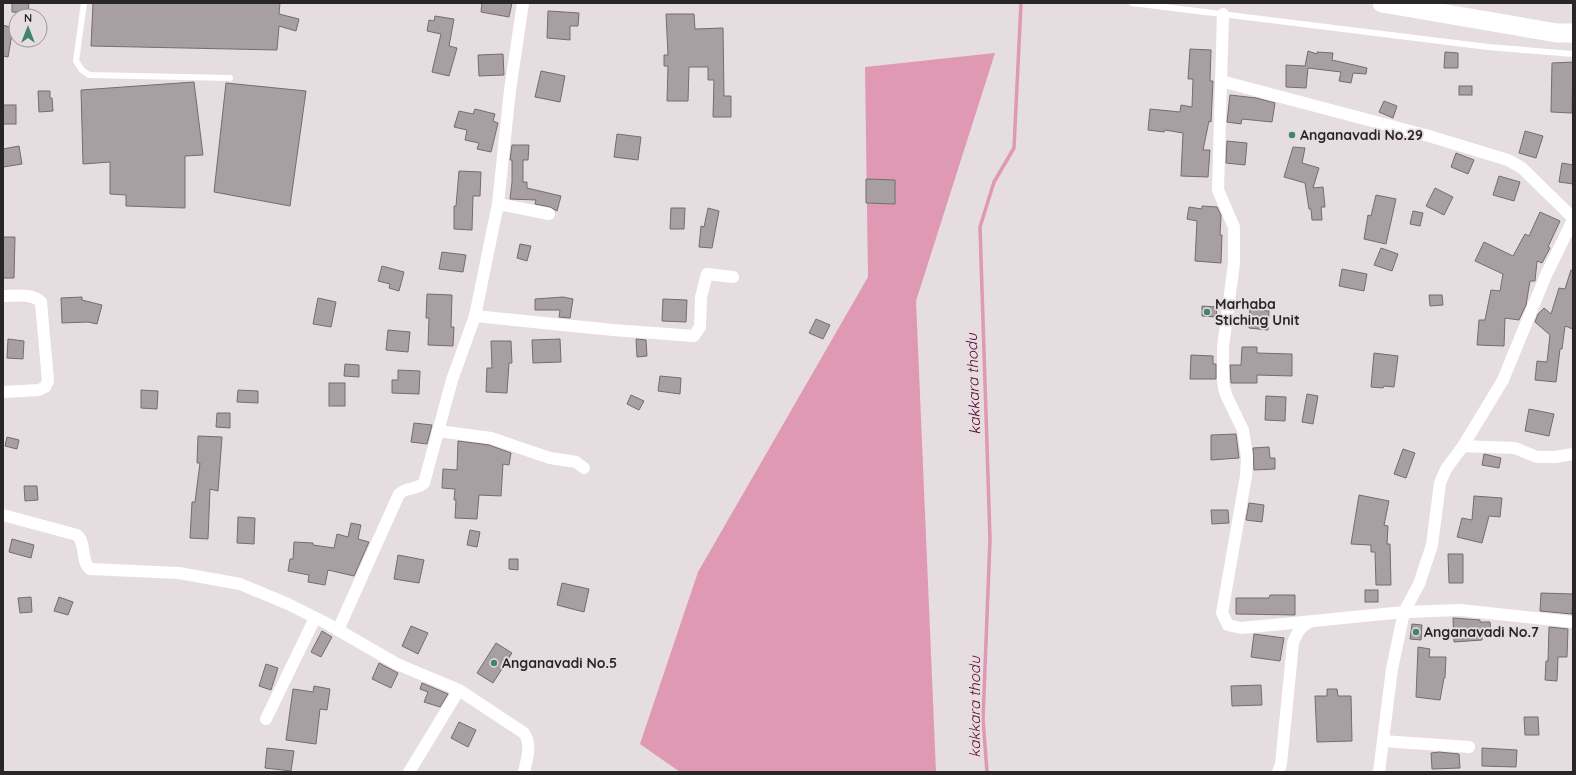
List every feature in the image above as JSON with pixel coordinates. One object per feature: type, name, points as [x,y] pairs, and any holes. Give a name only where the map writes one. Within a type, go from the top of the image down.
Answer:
[{"type":"highway","points":[[1382,3],[1557,33],[1573,33]]},
{"type":"street","points":[[338,630],[399,494],[406,489],[418,487],[424,483],[452,380],[475,316],[498,204],[510,90],[523,3]]},
{"type":"street","points":[[1223,14],[1218,190],[1234,226],[1234,263],[1223,347],[1223,378],[1227,397],[1243,430],[1247,457],[1246,476],[1222,613],[1228,624],[1241,628],[1404,612],[1460,610],[1573,622]]},
{"type":"street","points":[[1221,81],[1429,136],[1508,160],[1522,168],[1573,219],[1546,275],[1503,380],[1463,446],[1446,469],[1440,483],[1432,545],[1419,584],[1404,612],[1392,670],[1380,772]]},
{"type":"street","points":[[498,204],[549,214]]},
{"type":"street","points":[[475,316],[613,330],[694,336],[700,327],[701,298],[706,274],[733,277]]},
{"type":"street","points":[[3,296],[30,296],[37,298],[41,302],[48,380],[45,387],[39,390],[3,392]]},
{"type":"street","points":[[438,431],[491,438],[550,458],[576,462],[584,468]]},
{"type":"street","points":[[1463,446],[1515,448],[1537,457],[1555,457],[1573,454]]},
{"type":"street","points":[[3,515],[77,535],[82,542],[86,563],[90,569],[179,573],[240,584],[288,604],[338,630],[397,664],[459,690],[524,733],[528,740],[529,746],[524,772]]},
{"type":"street","points":[[266,719],[315,618]]},
{"type":"street","points":[[1278,772],[1281,764],[1293,643],[1302,626],[1313,621]]},
{"type":"street","points":[[409,772],[459,690]]},
{"type":"street","points":[[1383,741],[1469,747]]},
{"type":"lane","points":[[84,3],[76,61],[82,70],[88,75],[230,78]]},
{"type":"lane","points":[[1132,3],[1488,46],[1573,54]]},
{"type":"shaded area","points":[[995,53],[916,301],[936,772],[680,772],[640,744],[698,572],[868,277],[865,67]]},
{"type":"building","points":[[12,3],[29,3],[28,8],[12,8]]},
{"type":"building","points":[[93,3],[280,3],[279,14],[299,19],[296,31],[279,26],[277,50],[91,46]]},
{"type":"building","points":[[482,3],[512,3],[509,17],[481,12]]},
{"type":"building","points":[[548,11],[579,13],[578,26],[570,26],[570,40],[547,38]]},
{"type":"building","points":[[666,14],[694,14],[695,29],[723,28],[724,96],[731,96],[731,117],[713,117],[714,80],[708,80],[708,67],[689,67],[688,101],[667,101],[668,66],[664,66],[664,55],[668,55]]},
{"type":"building","points":[[435,16],[454,19],[449,46],[457,48],[449,76],[432,72],[441,34],[427,31],[429,20],[434,21]]},
{"type":"building","points":[[3,25],[8,26],[8,48],[10,48],[8,57],[3,56]]},
{"type":"building","points":[[1190,49],[1211,50],[1210,81],[1213,81],[1211,122],[1209,121],[1203,150],[1210,150],[1208,177],[1181,176],[1183,133],[1165,130],[1164,132],[1148,130],[1150,109],[1180,112],[1181,105],[1192,107],[1193,79],[1188,79]]},
{"type":"building","points":[[1308,51],[1317,54],[1317,52],[1333,53],[1332,60],[1367,68],[1366,74],[1353,73],[1351,83],[1339,81],[1341,72],[1308,68],[1306,88],[1286,87],[1286,65],[1305,66]]},
{"type":"building","points":[[1445,52],[1458,53],[1458,68],[1444,68]]},
{"type":"building","points":[[503,54],[504,75],[479,76],[478,55]]},
{"type":"building","points":[[1573,62],[1572,113],[1551,112],[1552,63]]},
{"type":"building","points":[[541,71],[565,76],[560,102],[535,97]]},
{"type":"building","points":[[194,82],[203,155],[185,156],[185,208],[126,206],[126,195],[110,194],[110,162],[83,164],[81,90]]},
{"type":"building","points":[[226,83],[306,91],[290,206],[214,192]]},
{"type":"building","points":[[1459,86],[1472,86],[1472,95],[1459,95]]},
{"type":"building","points":[[38,91],[50,91],[53,111],[39,112]]},
{"type":"building","points":[[1230,95],[1256,98],[1275,103],[1272,122],[1242,119],[1241,124],[1227,122]]},
{"type":"building","points":[[1384,101],[1397,106],[1393,118],[1379,112]]},
{"type":"building","points":[[3,105],[16,105],[16,124],[3,124]]},
{"type":"building","points":[[475,109],[495,114],[493,121],[498,123],[491,152],[477,149],[479,143],[465,140],[467,130],[454,127],[459,111],[473,114]]},
{"type":"building","points":[[1525,131],[1543,136],[1536,158],[1519,153]]},
{"type":"building","points":[[617,134],[641,137],[638,160],[614,157]]},
{"type":"building","points":[[1227,141],[1247,143],[1245,165],[1226,163]]},
{"type":"building","points":[[512,145],[529,145],[528,160],[523,160],[523,182],[527,182],[527,188],[561,196],[557,211],[550,207],[535,204],[536,200],[510,199],[512,160],[510,160]]},
{"type":"building","points":[[19,146],[22,164],[3,167],[3,149]]},
{"type":"building","points":[[1293,147],[1305,148],[1302,163],[1319,168],[1313,188],[1323,187],[1325,207],[1321,207],[1322,220],[1312,220],[1305,183],[1284,177]]},
{"type":"building","points":[[1456,153],[1474,160],[1468,174],[1451,167]]},
{"type":"building","points":[[1562,163],[1573,165],[1573,184],[1559,182]]},
{"type":"building","points":[[459,171],[481,172],[480,196],[473,196],[472,230],[454,229],[454,206],[456,206]]},
{"type":"building","points":[[1499,176],[1520,182],[1514,201],[1493,195]]},
{"type":"building","points":[[866,179],[895,180],[895,204],[866,203]]},
{"type":"building","points":[[1435,188],[1453,197],[1444,215],[1426,206]]},
{"type":"building","points":[[1376,195],[1396,199],[1386,244],[1364,239],[1368,215],[1371,216]]},
{"type":"building","points":[[1202,206],[1217,207],[1221,215],[1221,263],[1195,261],[1197,221],[1187,219],[1189,207],[1202,209]]},
{"type":"building","points":[[671,208],[685,208],[684,229],[670,229]]},
{"type":"building","points":[[708,208],[719,211],[712,248],[699,247],[701,226],[704,227]]},
{"type":"building","points":[[1413,211],[1423,213],[1420,226],[1410,224]]},
{"type":"building","points":[[1540,212],[1560,221],[1548,247],[1550,248],[1542,263],[1537,261],[1535,281],[1530,281],[1526,305],[1519,320],[1505,318],[1504,346],[1477,345],[1479,320],[1485,320],[1491,290],[1500,291],[1503,274],[1475,261],[1484,242],[1513,256],[1525,234],[1529,236]]},
{"type":"building","points":[[3,237],[15,237],[14,278],[3,278]]},
{"type":"building","points":[[520,244],[531,246],[527,261],[517,258]]},
{"type":"building","points":[[1381,248],[1398,254],[1392,271],[1374,265]]},
{"type":"building","points":[[442,252],[466,255],[463,272],[439,269]]},
{"type":"building","points":[[382,266],[404,272],[399,291],[389,288],[390,284],[378,281]]},
{"type":"building","points":[[1342,269],[1367,274],[1364,291],[1339,286]]},
{"type":"building","points":[[1571,270],[1573,270],[1573,329],[1565,326],[1562,349],[1560,349],[1556,382],[1535,380],[1537,361],[1547,362],[1550,335],[1535,322],[1538,314],[1544,308],[1551,314],[1559,288],[1565,289]]},
{"type":"building","points":[[427,294],[452,295],[451,327],[454,327],[453,346],[428,345],[429,318],[426,318]]},
{"type":"building","points":[[1429,295],[1442,295],[1443,305],[1430,306]]},
{"type":"building","points":[[82,297],[82,300],[102,305],[97,324],[88,322],[62,323],[61,298]]},
{"type":"building","points":[[563,297],[573,299],[570,318],[559,317],[560,310],[535,310],[535,299]]},
{"type":"building","points":[[318,298],[336,302],[331,327],[313,324]]},
{"type":"building","points":[[663,299],[687,300],[686,322],[662,321]]},
{"type":"building","points":[[1202,306],[1217,307],[1216,317],[1202,316]]},
{"type":"building","points":[[1250,309],[1269,311],[1268,330],[1249,328]]},
{"type":"building","points":[[816,319],[830,325],[823,339],[809,333]]},
{"type":"building","points":[[388,330],[410,332],[408,352],[386,350]]},
{"type":"building","points":[[8,339],[24,341],[23,359],[7,358]]},
{"type":"building","points":[[560,339],[561,362],[533,363],[532,340]]},
{"type":"building","points":[[636,339],[646,340],[647,356],[637,357]]},
{"type":"building","points":[[491,341],[511,341],[512,363],[509,363],[507,393],[486,392],[487,368],[492,368]]},
{"type":"building","points":[[1242,347],[1257,347],[1257,353],[1292,354],[1292,376],[1257,375],[1257,383],[1231,383],[1230,365],[1241,365]]},
{"type":"building","points":[[1374,353],[1398,356],[1394,387],[1371,387]]},
{"type":"building","points":[[1191,355],[1213,356],[1213,364],[1216,364],[1216,379],[1190,379]]},
{"type":"building","points":[[345,364],[359,365],[359,377],[344,376]]},
{"type":"building","points":[[398,370],[420,371],[419,394],[392,393],[392,380],[398,380]]},
{"type":"building","points":[[660,376],[681,378],[680,394],[658,391]]},
{"type":"building","points":[[329,383],[345,383],[345,406],[329,406]]},
{"type":"building","points":[[141,390],[158,391],[157,409],[141,408]]},
{"type":"building","points":[[238,390],[258,391],[258,403],[237,402]]},
{"type":"building","points":[[1307,394],[1318,396],[1313,424],[1302,422]]},
{"type":"building","points":[[631,395],[644,401],[639,410],[627,404]]},
{"type":"building","points":[[1266,396],[1286,397],[1285,421],[1265,420]]},
{"type":"building","points":[[1529,409],[1554,414],[1549,436],[1525,431]]},
{"type":"building","points":[[217,413],[230,413],[230,428],[216,427]]},
{"type":"building","points":[[414,423],[432,425],[427,444],[411,442]]},
{"type":"building","points":[[1236,434],[1239,458],[1211,460],[1211,435]]},
{"type":"building","points":[[198,436],[222,437],[218,491],[210,489],[208,539],[190,538],[192,502],[195,502],[200,463],[197,463]]},
{"type":"building","points":[[7,437],[19,440],[17,449],[5,446]]},
{"type":"building","points":[[458,441],[489,445],[511,453],[509,465],[503,464],[501,496],[479,495],[477,519],[455,518],[455,489],[442,488],[443,469],[457,470]]},
{"type":"building","points":[[1269,447],[1270,458],[1275,458],[1275,469],[1254,470],[1253,448]]},
{"type":"building","points":[[1403,449],[1415,453],[1406,478],[1394,474]]},
{"type":"building","points":[[1484,454],[1501,458],[1499,468],[1482,465]]},
{"type":"building","points":[[24,486],[37,486],[38,500],[25,501]]},
{"type":"building","points":[[1359,495],[1389,501],[1384,525],[1388,526],[1387,544],[1390,544],[1391,585],[1376,585],[1375,552],[1371,552],[1371,545],[1351,544]]},
{"type":"building","points":[[1474,496],[1502,498],[1500,517],[1489,516],[1482,543],[1457,537],[1462,518],[1472,520]]},
{"type":"building","points":[[1249,503],[1264,505],[1262,522],[1246,520]]},
{"type":"building","points":[[1211,510],[1228,510],[1229,523],[1212,524]]},
{"type":"building","points":[[238,517],[255,518],[254,544],[237,543]]},
{"type":"building","points":[[351,523],[361,525],[358,539],[369,542],[354,576],[328,570],[325,585],[308,582],[309,575],[288,571],[290,559],[293,559],[294,542],[313,543],[313,545],[334,548],[337,534],[348,537]]},
{"type":"building","points":[[470,530],[480,532],[477,547],[467,545]]},
{"type":"building","points":[[12,539],[34,545],[31,558],[9,552]]},
{"type":"building","points":[[1448,554],[1463,554],[1463,583],[1449,583]]},
{"type":"building","points":[[398,555],[424,560],[419,583],[394,579]]},
{"type":"building","points":[[509,559],[518,559],[518,570],[509,569]]},
{"type":"building","points":[[562,583],[589,589],[584,612],[557,605]]},
{"type":"building","points":[[1365,590],[1378,590],[1378,602],[1365,602]]},
{"type":"building","points":[[1541,593],[1573,594],[1572,614],[1540,611]]},
{"type":"building","points":[[1270,595],[1295,595],[1295,615],[1236,614],[1236,598],[1269,598]]},
{"type":"building","points":[[31,597],[32,612],[20,613],[18,598]]},
{"type":"building","points":[[59,597],[73,602],[68,615],[54,611]]},
{"type":"building","points":[[1453,618],[1490,622],[1491,633],[1482,633],[1482,640],[1454,642]]},
{"type":"building","name":"Anganavadi No.7","points":[[1412,624],[1422,625],[1421,640],[1410,639]]},
{"type":"building","points":[[411,626],[428,633],[418,654],[402,646]]},
{"type":"building","points":[[1549,627],[1568,629],[1567,657],[1558,657],[1557,681],[1545,680],[1546,661],[1548,661]]},
{"type":"building","points":[[322,631],[332,637],[321,657],[311,652]]},
{"type":"building","points":[[1254,634],[1284,638],[1280,661],[1251,657]]},
{"type":"building","name":"Anganavadi No.5","points":[[496,643],[512,653],[493,683],[477,673]]},
{"type":"building","points":[[1418,647],[1430,649],[1429,657],[1446,657],[1445,678],[1440,700],[1416,697]]},
{"type":"building","points":[[379,663],[398,673],[391,688],[372,679]]},
{"type":"building","points":[[266,664],[278,668],[271,690],[259,686]]},
{"type":"building","points":[[422,683],[448,694],[440,707],[424,702],[428,692],[420,689]]},
{"type":"building","points":[[1261,685],[1262,705],[1232,706],[1231,686]]},
{"type":"building","points":[[314,686],[330,689],[327,710],[320,709],[316,744],[286,740],[293,689],[313,692]]},
{"type":"building","points":[[1327,689],[1337,689],[1338,696],[1351,696],[1352,741],[1317,742],[1315,696],[1327,696]]},
{"type":"building","points":[[1524,717],[1538,717],[1539,735],[1525,735]]},
{"type":"building","points":[[459,722],[476,730],[468,747],[451,738]]},
{"type":"building","points":[[267,748],[294,751],[291,771],[265,768]]},
{"type":"building","points":[[1482,748],[1517,750],[1516,767],[1482,766]]},
{"type":"building","points":[[1439,752],[1459,754],[1460,768],[1432,769],[1431,753]]},
{"type":"waterway","name":"kakkara thodu","points":[[987,772],[983,719],[990,539],[980,227],[994,182],[1014,148],[1021,3]]},
{"type":"place","name":"Anganavadi No.29","points":[[1292,135]]},
{"type":"place","name":"Marhaba Stiching Unit","points":[[1207,312]]},
{"type":"place","name":"Anganavadi No.7","points":[[1416,632]]},
{"type":"place","name":"Anganavadi No.5","points":[[494,663]]}]
